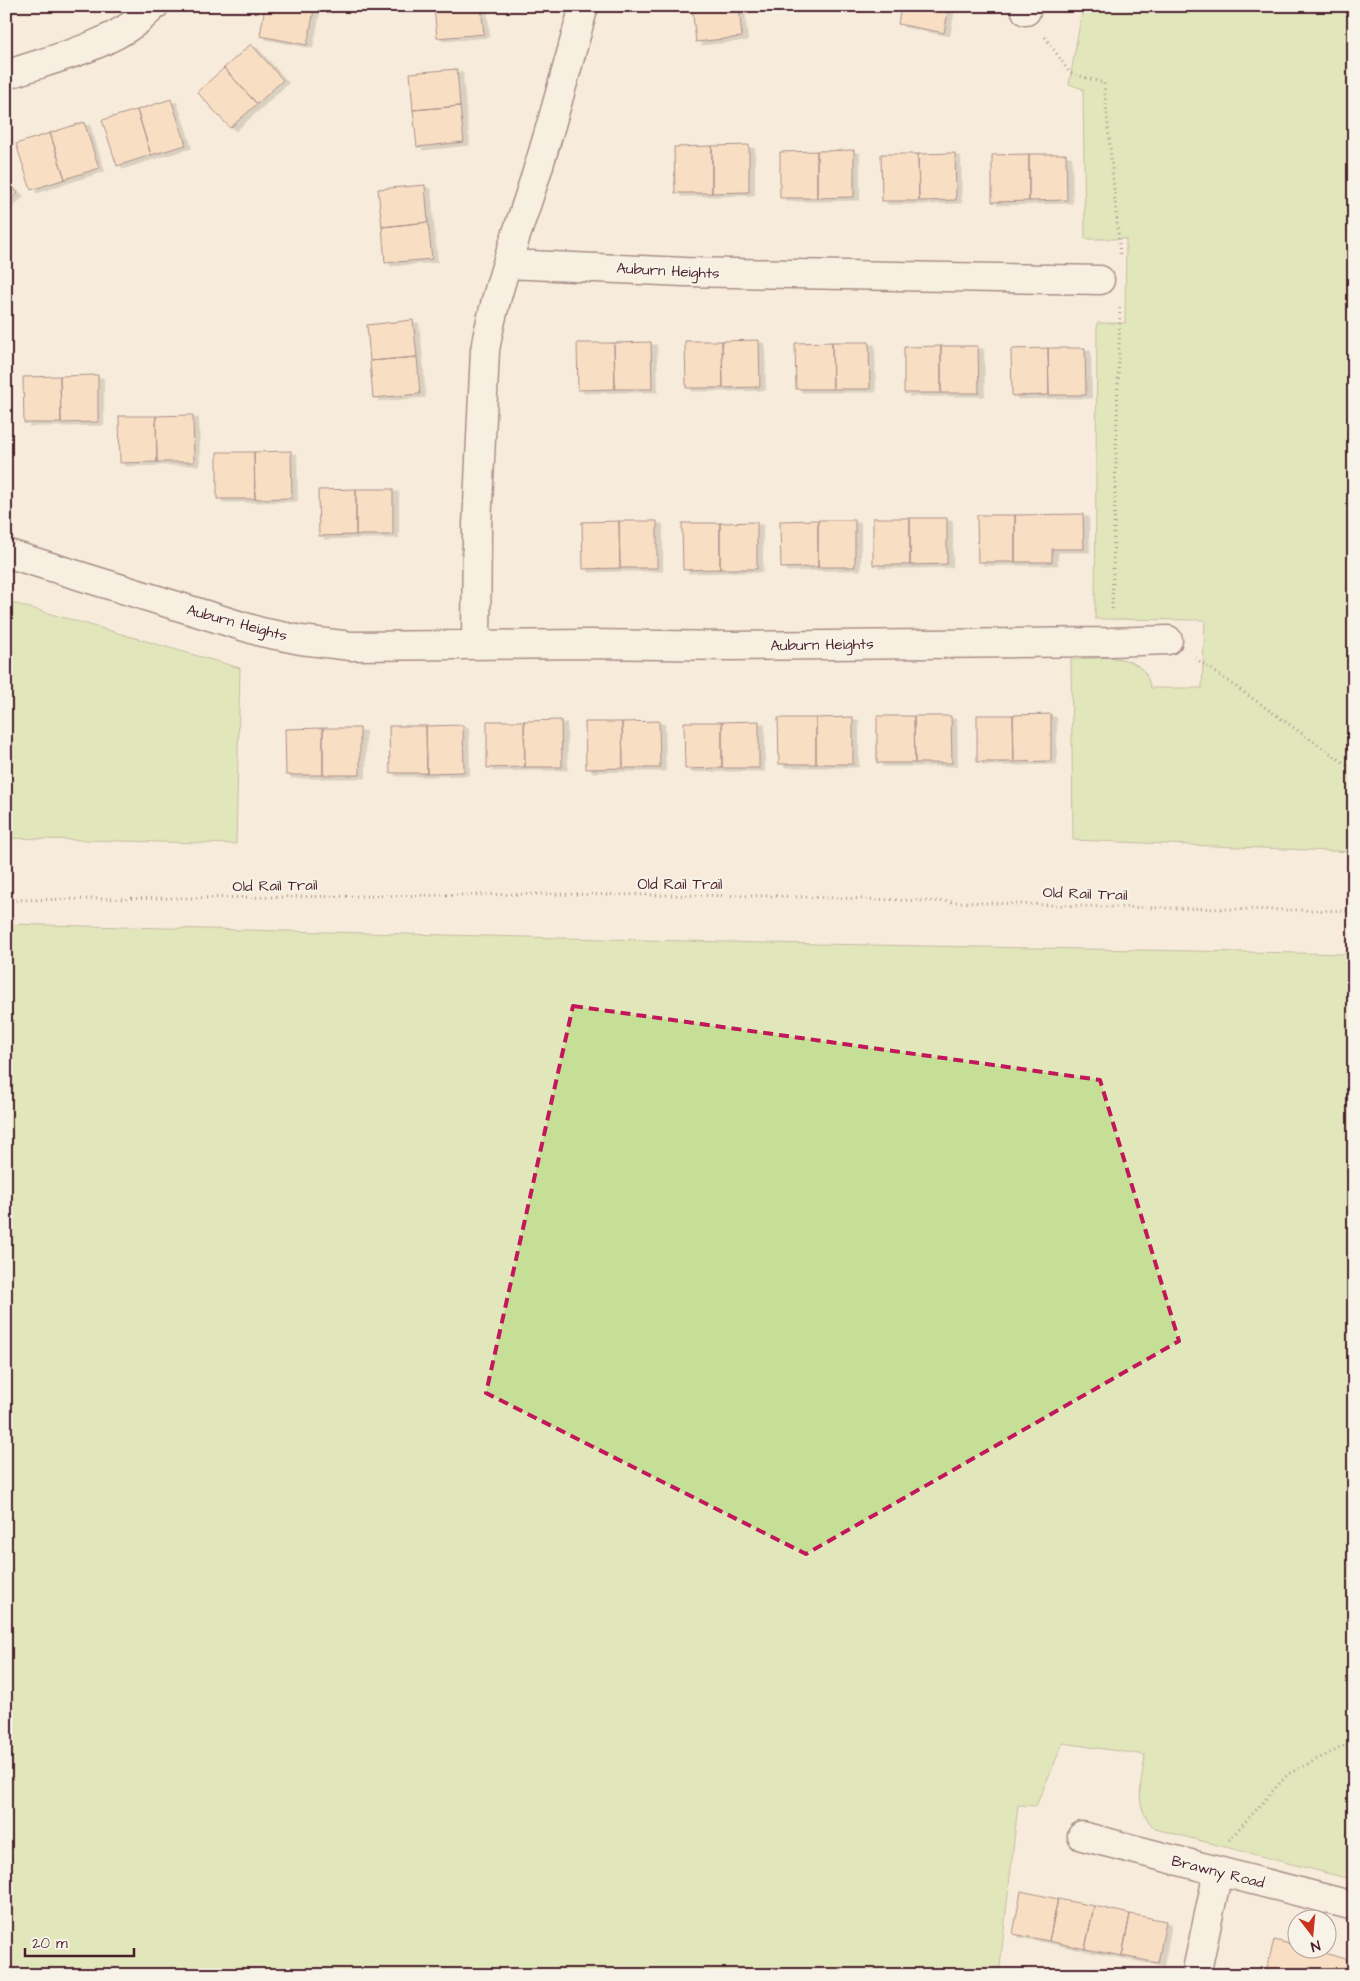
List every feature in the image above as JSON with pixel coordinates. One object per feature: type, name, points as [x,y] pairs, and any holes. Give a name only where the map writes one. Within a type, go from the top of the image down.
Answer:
[{"type":"street","points":[[6,75],[49,62],[110,36],[136,22],[154,6]]},
{"type":"street","points":[[476,644],[477,526],[485,350],[494,305],[536,176],[584,6]]},
{"type":"street","name":"Auburn Heights","points":[[507,264],[684,272],[1100,280]]},
{"type":"street","name":"Auburn Heights","points":[[6,553],[261,632],[301,640],[352,646],[476,644],[751,646],[1168,640]]},
{"type":"street","name":"Brawny Road","points":[[1082,1836],[1354,1906]]},
{"type":"street","points":[[1196,1975],[1218,1872]]},
{"type":"path","points":[[1168,640],[1354,770]]},
{"type":"path","name":"Old Rail Trail","points":[[6,900],[541,894],[766,896],[1354,911]]},
{"type":"path","points":[[1218,1872],[1230,1838],[1288,1774],[1354,1741]]},
{"type":"highlighted area","points":[[573,1006],[1100,1080],[1179,1341],[806,1554],[486,1393]]},
{"type":"green space","points":[[1083,6],[1354,6],[1354,852],[1073,840],[1071,659],[1111,658],[1130,662],[1138,666],[1145,673],[1151,688],[1202,688],[1205,620],[1095,619],[1097,323],[1125,323],[1126,239],[1085,239],[1083,89],[1069,84]]},
{"type":"green space","points":[[6,601],[240,668],[236,844],[6,838]]},
{"type":"green space","points":[[6,924],[766,943],[1354,954],[1354,1880],[1155,1829],[1143,1811],[1141,1803],[1140,1794],[1145,1755],[1063,1743],[1036,1806],[1018,1805],[999,1975],[6,1975]]},
{"type":"building","points":[[265,6],[293,6],[314,10],[307,45],[260,36]]},
{"type":"building","points":[[293,6],[314,6],[314,10]]},
{"type":"building","points":[[434,6],[481,6],[484,34],[437,38]]},
{"type":"building","points":[[692,6],[739,6],[742,37],[696,42]]},
{"type":"building","points":[[901,6],[949,6],[944,33],[898,24]]},
{"type":"building","points":[[251,44],[283,80],[257,104],[224,68]]},
{"type":"building","points":[[224,68],[257,104],[230,128],[197,92]]},
{"type":"building","points":[[457,69],[460,106],[413,110],[410,73]]},
{"type":"building","points":[[171,99],[186,145],[151,155],[137,110]]},
{"type":"building","points":[[460,106],[464,142],[417,147],[413,110]]},
{"type":"building","points":[[137,110],[151,155],[117,166],[102,120]]},
{"type":"building","points":[[84,122],[99,168],[65,179],[50,133]]},
{"type":"building","points":[[50,133],[65,179],[31,190],[16,144]]},
{"type":"building","points":[[749,145],[749,192],[712,193],[712,146]]},
{"type":"building","points":[[712,146],[712,193],[675,193],[674,147]]},
{"type":"building","points":[[854,150],[854,197],[817,198],[817,151]]},
{"type":"building","points":[[817,151],[817,198],[780,198],[780,152]]},
{"type":"building","points":[[955,153],[956,200],[919,201],[918,154]]},
{"type":"building","points":[[881,154],[918,154],[919,201],[882,201]]},
{"type":"building","points":[[1029,154],[1066,154],[1067,200],[1029,201]]},
{"type":"building","points":[[1029,154],[1029,201],[992,202],[992,155]]},
{"type":"building","points":[[6,182],[18,193],[6,205]]},
{"type":"building","points":[[425,185],[428,222],[382,227],[378,189]]},
{"type":"building","points":[[428,222],[432,259],[385,263],[382,227]]},
{"type":"building","points":[[413,320],[417,357],[370,361],[367,325]]},
{"type":"building","points":[[759,340],[760,387],[723,388],[722,341]]},
{"type":"building","points":[[685,341],[722,341],[723,388],[686,388]]},
{"type":"building","points":[[651,342],[652,389],[615,389],[614,343]]},
{"type":"building","points":[[832,342],[869,342],[870,389],[833,389]]},
{"type":"building","points":[[832,342],[833,389],[796,389],[795,343]]},
{"type":"building","points":[[577,343],[614,343],[615,389],[578,390]]},
{"type":"building","points":[[941,346],[978,346],[979,393],[941,393]]},
{"type":"building","points":[[941,346],[941,393],[904,393],[904,347]]},
{"type":"building","points":[[1048,348],[1085,348],[1086,395],[1049,395]]},
{"type":"building","points":[[1048,348],[1049,395],[1012,396],[1011,349]]},
{"type":"building","points":[[417,357],[420,394],[373,398],[370,361]]},
{"type":"building","points":[[98,375],[98,422],[61,423],[60,376]]},
{"type":"building","points":[[60,376],[61,423],[24,423],[23,377]]},
{"type":"building","points":[[193,415],[194,462],[157,462],[156,416]]},
{"type":"building","points":[[119,416],[156,416],[157,462],[120,463]]},
{"type":"building","points":[[291,451],[292,498],[255,499],[254,452]]},
{"type":"building","points":[[217,452],[254,452],[255,499],[217,499]]},
{"type":"building","points":[[356,489],[393,489],[393,535],[356,535]]},
{"type":"building","points":[[356,489],[356,535],[319,536],[318,490]]},
{"type":"building","points":[[1083,514],[1084,549],[1052,549],[1052,562],[1015,562],[1015,515]]},
{"type":"building","points":[[977,515],[1015,515],[1015,562],[978,562]]},
{"type":"building","points":[[873,518],[910,518],[910,565],[873,565]]},
{"type":"building","points":[[910,518],[947,518],[947,564],[910,565]]},
{"type":"building","points":[[818,520],[855,520],[855,567],[818,567]]},
{"type":"building","points":[[818,520],[818,567],[781,568],[780,521]]},
{"type":"building","points":[[619,521],[657,521],[657,568],[620,568]]},
{"type":"building","points":[[619,521],[620,568],[583,569],[582,522]]},
{"type":"building","points":[[757,522],[757,569],[720,569],[720,523]]},
{"type":"building","points":[[682,523],[720,523],[720,569],[683,570]]},
{"type":"building","points":[[1051,714],[1051,761],[1014,762],[1013,715]]},
{"type":"building","points":[[977,715],[1013,715],[1014,762],[977,762]]},
{"type":"building","points":[[877,716],[914,716],[915,763],[877,763]]},
{"type":"building","points":[[914,716],[951,716],[952,763],[915,763]]},
{"type":"building","points":[[853,717],[853,764],[816,764],[816,718]]},
{"type":"building","points":[[778,718],[816,718],[816,764],[779,764]]},
{"type":"building","points":[[561,720],[562,767],[525,767],[524,721]]},
{"type":"building","points":[[487,721],[524,721],[525,767],[487,768]]},
{"type":"building","points":[[659,721],[660,768],[623,768],[622,722]]},
{"type":"building","points":[[759,721],[759,768],[722,768],[722,722]]},
{"type":"building","points":[[585,722],[622,722],[623,768],[586,769]]},
{"type":"building","points":[[684,722],[722,722],[722,768],[685,769]]},
{"type":"building","points":[[463,725],[464,772],[427,773],[426,726]]},
{"type":"building","points":[[389,726],[426,726],[427,773],[390,773]]},
{"type":"building","points":[[323,728],[360,728],[360,775],[323,775]]},
{"type":"building","points":[[323,728],[323,775],[286,775],[285,729]]},
{"type":"building","points":[[1021,1891],[1058,1899],[1049,1941],[1013,1934]]},
{"type":"building","points":[[1058,1899],[1094,1906],[1085,1949],[1049,1941]]},
{"type":"building","points":[[1094,1906],[1130,1914],[1122,1956],[1085,1949]]},
{"type":"building","points":[[1130,1914],[1166,1921],[1158,1963],[1122,1956]]},
{"type":"building","points":[[1274,1940],[1288,1944],[1288,1958],[1338,1957],[1354,1961],[1354,1975],[1265,1975]]},
{"type":"building","points":[[1093,1966],[1127,1975],[1090,1975]]}]
